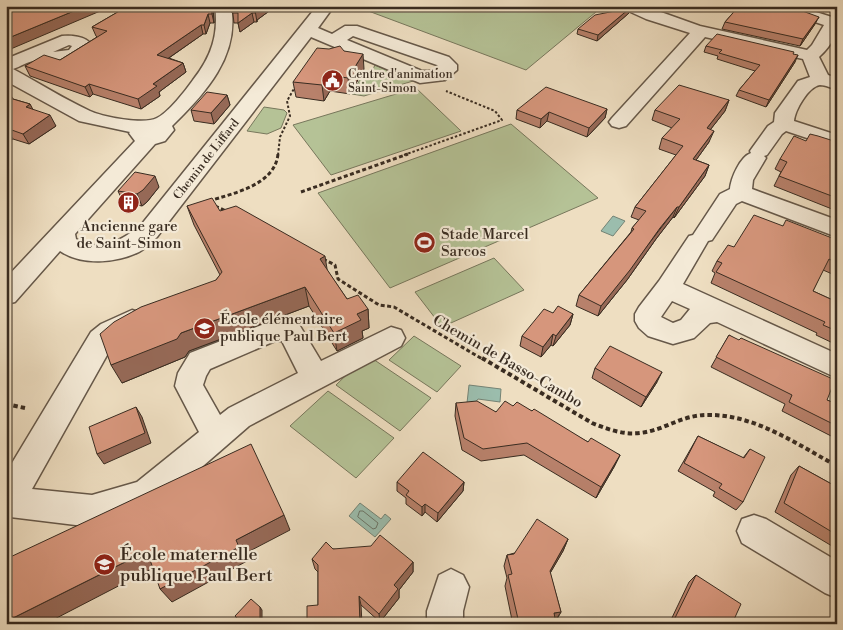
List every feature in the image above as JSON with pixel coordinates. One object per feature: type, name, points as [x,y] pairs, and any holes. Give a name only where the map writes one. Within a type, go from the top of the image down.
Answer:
[{"type":"street","points":[[6,295],[150,131],[186,100],[214,63],[222,47],[226,32],[223,6]]},
{"type":"street","points":[[630,6],[641,12],[701,31],[780,47],[810,56],[828,81],[805,85],[785,113],[784,124],[776,130],[742,180],[741,193]]},
{"type":"street","name":"Chemin de Liffard","points":[[63,232],[64,243],[70,248],[89,253],[112,251],[131,245],[149,231],[309,30],[322,7]]},
{"type":"street","points":[[800,12],[829,21],[832,25],[819,48],[810,56]]},
{"type":"street","points":[[309,30],[420,78],[430,78]]},
{"type":"street","points":[[619,122],[701,31]]},
{"type":"street","points":[[6,66],[31,55]]},
{"type":"street","points":[[6,73],[86,117],[150,131]]},
{"type":"street","points":[[784,124],[837,142]]},
{"type":"street","points":[[720,312],[705,314],[699,317],[691,327],[678,333],[666,334],[655,328],[648,321],[648,314],[668,288],[728,199],[741,193],[837,230]]},
{"type":"street","points":[[668,288],[837,366]]},
{"type":"street","points":[[160,310],[125,323],[110,331],[100,340],[7,502],[92,512],[146,495],[239,417],[391,338]]},
{"type":"street","points":[[216,436],[189,386],[192,372],[200,361],[272,331],[281,330],[291,333],[315,377]]},
{"type":"street","points":[[754,530],[837,580]]},
{"type":"street","points":[[444,624],[444,611],[451,587]]},
{"type":"path","points":[[301,192],[502,120],[495,111],[440,89],[430,78]]},
{"type":"path","points":[[232,214],[206,201],[249,187],[265,177],[276,165],[279,155],[279,138],[290,114],[287,101],[296,85]]},
{"type":"path","name":"Chemin de Basso-Cambo","points":[[318,257],[335,265],[338,279],[371,300],[394,307],[592,423],[621,434],[647,432],[691,416],[721,415],[754,423],[837,466]]},
{"type":"path","points":[[6,404],[25,408]]},
{"type":"shaded area","points":[[355,6],[577,6],[596,12],[526,70]]},
{"type":"shaded area","points":[[375,65],[413,81],[364,96],[352,94],[364,72],[371,73]]},
{"type":"shaded area","points":[[416,88],[461,131],[331,175],[293,125]]},
{"type":"shaded area","points":[[264,107],[284,110],[287,113],[281,128],[267,134],[247,131]]},
{"type":"shaded area","name":"Stade Marcel Sarcos","points":[[511,124],[598,198],[390,288],[318,193]]},
{"type":"shaded area","points":[[494,258],[524,290],[442,327],[415,292]]},
{"type":"shaded area","points":[[414,336],[461,366],[437,392],[389,360]]},
{"type":"shaded area","points":[[367,355],[431,398],[400,431],[336,385]]},
{"type":"shaded area","points":[[328,391],[394,438],[356,478],[290,426]]},
{"type":"water","points":[[613,216],[625,221],[613,236],[601,231]]},
{"type":"water","points":[[469,385],[501,389],[500,402],[478,399],[474,404],[467,403]]},
{"type":"water","points":[[360,503],[381,519],[385,514],[391,519],[375,537],[349,516]]},
{"type":"building","points":[[6,6],[86,6],[6,39]]},
{"type":"building","points":[[128,6],[211,6],[212,14],[208,14],[204,25],[201,25],[157,55],[183,63],[153,84],[157,86],[138,99],[89,84],[85,87],[25,66],[44,55],[60,60],[107,31],[92,27]]},
{"type":"building","points":[[232,6],[261,6],[255,10],[255,13],[252,13],[238,23],[238,13],[232,13]]},
{"type":"building","points":[[739,6],[794,6],[797,9],[819,17],[803,39],[725,22]]},
{"type":"building","points":[[630,8],[598,35],[578,29],[595,15]]},
{"type":"building","points":[[717,34],[794,52],[793,54],[798,55],[769,100],[739,90],[760,65],[719,53],[722,50],[706,46]]},
{"type":"building","points":[[340,46],[344,51],[363,54],[348,78],[328,75],[322,85],[293,82],[317,48],[329,49]]},
{"type":"building","points":[[679,85],[729,100],[707,128],[714,131],[693,159],[709,165],[679,207],[660,228],[601,306],[579,295],[634,229],[632,228],[646,211],[635,207],[683,146],[662,138],[680,119],[655,110]]},
{"type":"building","points":[[546,87],[607,109],[589,128],[549,112],[541,119],[517,110]]},
{"type":"building","points":[[207,92],[227,95],[211,113],[191,110]]},
{"type":"building","points":[[6,97],[30,104],[26,107],[50,115],[23,134],[6,128]]},
{"type":"building","points":[[810,134],[837,142],[837,198],[779,176],[787,162],[780,159],[794,136],[806,141]]},
{"type":"building","points":[[135,172],[155,176],[137,194],[118,191]]},
{"type":"building","points":[[212,198],[220,211],[236,206],[325,256],[320,259],[347,299],[358,295],[368,309],[357,314],[361,320],[334,333],[305,287],[181,333],[177,339],[111,365],[100,334],[114,322],[141,307],[216,280],[222,272],[187,206]]},
{"type":"building","points":[[754,215],[783,226],[786,220],[837,240],[837,263],[829,259],[813,291],[837,302],[837,331],[823,325],[825,322],[716,272],[722,263],[717,261],[728,245],[734,247]]},
{"type":"building","points":[[558,306],[573,314],[556,336],[553,334],[543,347],[522,336],[544,309],[553,313]]},
{"type":"building","points":[[729,335],[739,340],[741,338],[835,380],[827,400],[837,404],[837,426],[789,402],[792,395],[716,357]]},
{"type":"building","points":[[610,346],[662,372],[646,397],[595,368]]},
{"type":"building","points":[[477,401],[496,412],[505,401],[513,406],[517,402],[532,411],[534,409],[588,442],[591,438],[620,455],[601,487],[527,443],[483,449],[464,438],[456,403]]},
{"type":"building","points":[[136,407],[145,433],[97,454],[89,427]]},
{"type":"building","points":[[698,436],[744,458],[750,449],[765,457],[743,502],[719,488],[722,484],[684,463]]},
{"type":"building","points":[[251,444],[284,515],[236,540],[239,547],[160,589],[147,551],[13,618],[14,624],[6,624],[6,559]]},
{"type":"building","points":[[423,452],[464,482],[438,513],[425,504],[422,507],[406,495],[409,491],[397,482]]},
{"type":"building","points":[[799,466],[837,487],[837,535],[784,503]]},
{"type":"building","points":[[537,519],[568,539],[550,571],[561,612],[554,613],[556,624],[510,624],[510,621],[518,619],[508,575],[512,574],[507,555],[514,554]]},
{"type":"building","points":[[380,535],[413,562],[394,585],[398,589],[379,614],[359,596],[360,624],[307,624],[307,606],[318,605],[318,565],[312,559],[326,542],[333,549],[371,546]]},
{"type":"building","points":[[696,575],[741,604],[732,624],[672,624]]},
{"type":"building","points":[[251,599],[260,607],[260,622],[258,624],[242,624],[235,616]]},
{"type":"place","name":"Centre d'animation Saint-Simon","points":[[332,81]]},
{"type":"place","name":"Ancienne gare de Saint-Simon","points":[[129,203]]},
{"type":"place","name":"Stade Marcel Sarcos","points":[[425,243]]},
{"type":"place","name":"École élémentaire publique Paul Bert","points":[[204,328]]},
{"type":"place","name":"École maternelle publique Paul Bert","points":[[104,564]]}]
